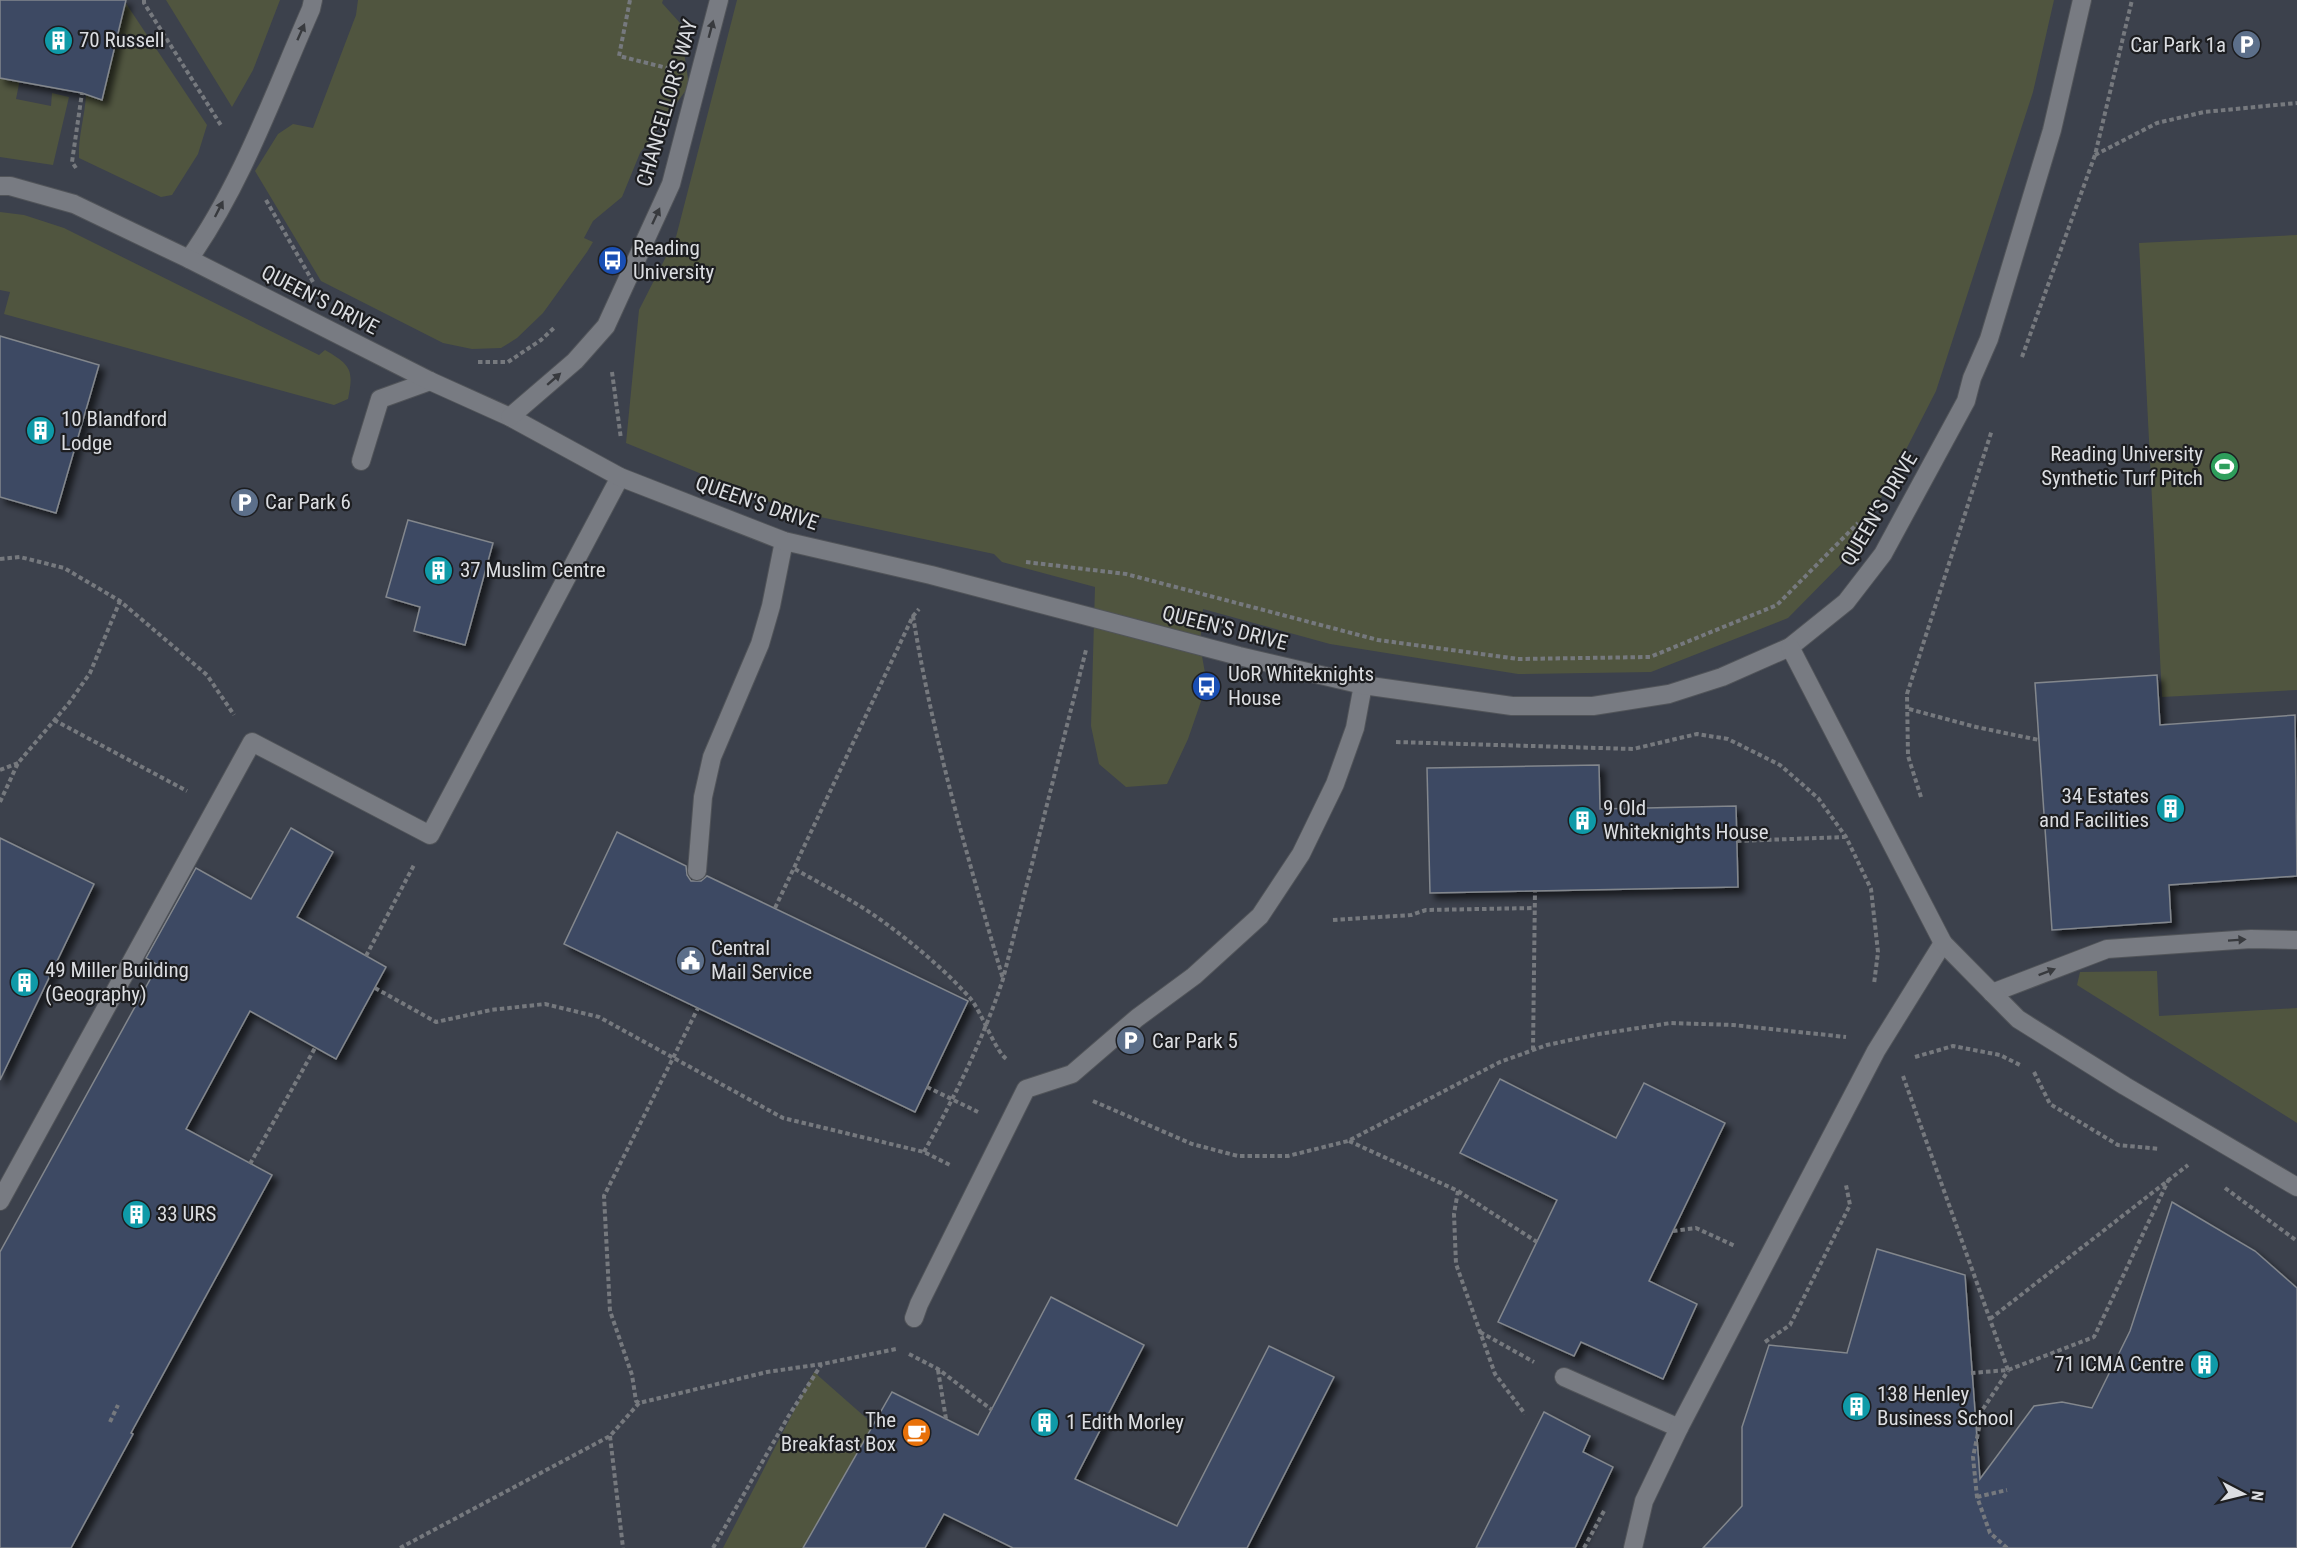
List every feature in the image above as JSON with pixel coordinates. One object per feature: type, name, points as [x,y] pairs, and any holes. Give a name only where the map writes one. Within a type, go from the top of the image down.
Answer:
[{"type":"street","points":[[189,259],[206,234],[243,161],[313,0]]},
{"type":"street","name":"CHANCELLOR'S WAY","points":[[510,417],[575,361],[606,326],[670,184],[719,0]]},
{"type":"street","name":"QUEEN'S DRIVE","points":[[0,186],[10,186],[74,204],[189,259],[430,381],[510,417],[620,477],[784,541],[1363,685],[1512,706],[1593,706],[1669,694],[1722,677],[1790,647],[1846,602],[1883,554],[1966,401],[1972,378],[1989,339],[2052,130],[2082,0]]},
{"type":"street","points":[[361,461],[380,399],[430,381]]},
{"type":"street","points":[[0,1201],[252,742],[430,835],[620,477]]},
{"type":"street","points":[[697,871],[703,797],[712,757],[760,644],[771,606],[784,541]]},
{"type":"street","points":[[1790,647],[1943,942],[2018,1019],[2125,1086],[2296,1184]]},
{"type":"street","points":[[914,1318],[1026,1089],[1072,1074],[1137,1018],[1194,976],[1260,916],[1301,854],[1335,784],[1355,728],[1363,685]]},
{"type":"street","points":[[1992,993],[2107,949],[2251,939],[2297,940]]},
{"type":"street","points":[[1633,1548],[1644,1501],[1679,1428],[1876,1051],[1943,942]]},
{"type":"street","points":[[1564,1377],[1679,1428]]},
{"type":"path","points":[[630,0],[619,56],[671,70]]},
{"type":"path","points":[[2021,361],[2095,155],[2132,0]]},
{"type":"path","points":[[77,169],[72,162],[82,93]]},
{"type":"path","points":[[2095,155],[2157,123],[2204,112],[2297,103]]},
{"type":"path","points":[[475,361],[508,362],[541,340],[558,325]]},
{"type":"path","points":[[606,326],[622,447]]},
{"type":"path","points":[[1921,797],[1908,756],[1907,694],[1994,424]]},
{"type":"path","points":[[1025,561],[1126,573],[1378,640],[1518,659],[1650,657],[1777,605],[1862,519]]},
{"type":"path","points":[[0,559],[20,557],[64,568],[120,601],[207,675],[252,742]]},
{"type":"path","points":[[0,802],[18,763],[69,703],[90,673],[120,601]]},
{"type":"path","points":[[775,908],[913,616],[922,669],[950,795],[1003,979]]},
{"type":"path","points":[[924,1152],[987,1026],[1003,979],[1095,617]]},
{"type":"path","points":[[1909,709],[1976,727],[2039,740]]},
{"type":"path","points":[[54,720],[217,807]]},
{"type":"path","points":[[1396,742],[1633,749],[1697,734],[1728,739],[1780,765],[1818,798],[1846,837],[1871,889],[1878,952],[1874,985]]},
{"type":"path","points":[[0,770],[18,763]]},
{"type":"path","points":[[366,956],[430,835]]},
{"type":"path","points":[[1737,841],[1846,837]]},
{"type":"path","points":[[795,868],[884,922],[938,965],[972,1000],[1002,1057]]},
{"type":"path","points":[[1533,1050],[1535,890]]},
{"type":"path","points":[[1333,921],[1411,915],[1426,910],[1534,908]]},
{"type":"path","points":[[375,988],[436,1022],[491,1010],[545,1004],[599,1017],[783,1118],[924,1152],[950,1165],[983,1175]]},
{"type":"path","points":[[639,1403],[636,1401],[632,1375],[610,1311],[604,1196],[698,1008]]},
{"type":"path","points":[[1091,1100],[1192,1144],[1238,1156],[1288,1156],[1348,1141],[1500,1062],[1547,1045],[1599,1034],[1671,1023],[1733,1025],[1851,1038]]},
{"type":"path","points":[[1909,1058],[1953,1046],[2000,1055],[2035,1072],[2050,1104],[2118,1145],[2158,1148],[2168,1154]]},
{"type":"path","points":[[250,1164],[315,1048]]},
{"type":"path","points":[[1902,1073],[2008,1370]]},
{"type":"path","points":[[927,1087],[978,1112]]},
{"type":"path","points":[[1348,1141],[1458,1191],[1537,1242]]},
{"type":"path","points":[[2178,1159],[2197,1170]]},
{"type":"path","points":[[1990,1319],[2188,1165]]},
{"type":"path","points":[[1971,1373],[2008,1370],[2094,1337],[2169,1179]]},
{"type":"path","points":[[2224,1188],[2297,1241]]},
{"type":"path","points":[[1458,1191],[1454,1214],[1456,1264],[1495,1374],[1525,1414]]},
{"type":"path","points":[[1673,1231],[1696,1228],[1741,1249]]},
{"type":"path","points":[[1480,1332],[1535,1363]]},
{"type":"path","points":[[400,1548],[610,1436],[639,1403],[767,1372],[899,1349],[938,1369],[992,1410]]},
{"type":"path","points":[[713,1548],[788,1417],[822,1364]]},
{"type":"path","points":[[938,1369],[946,1419]]},
{"type":"path","points":[[2007,1548],[1990,1533],[1977,1497],[1973,1457],[1983,1409],[2008,1370]]},
{"type":"path","points":[[110,1422],[118,1404]]},
{"type":"path","points":[[610,1436],[623,1548]]},
{"type":"path","points":[[1977,1497],[2007,1490]]},
{"type":"shaded area","points":[[0,0],[2297,0],[2297,1548],[0,1548]]},
{"type":"green space","points":[[166,0],[280,0],[253,70],[232,107]]},
{"type":"green space","points":[[358,0],[663,0],[662,3],[680,23],[689,86],[640,153],[622,197],[593,221],[584,238],[593,242],[587,252],[543,313],[517,338],[501,348],[472,349],[443,343],[321,281],[255,171],[278,134],[293,124],[313,128],[356,15]]},
{"type":"green space","points":[[737,0],[2054,0],[2033,92],[1936,391],[1854,551],[1788,618],[1651,672],[1518,674],[1330,644],[1203,609],[1200,645],[1207,684],[1188,739],[1167,784],[1126,787],[1099,764],[1091,726],[1095,587],[1002,562],[994,554],[792,511],[626,443],[639,310],[676,237]]},
{"type":"green space","points":[[125,2],[207,125],[198,154],[172,195],[161,197],[79,158],[86,95],[102,98]]},
{"type":"green space","points":[[0,75],[20,79],[16,99],[51,106],[52,93],[69,97],[53,165],[0,157]]},
{"type":"green space","points":[[0,212],[24,215],[64,228],[319,355],[325,350],[345,364],[348,369],[351,381],[348,399],[334,405],[4,314],[10,292],[0,290]]},
{"type":"green space","name":"Reading University Synthetic Turf Pitch","points":[[2297,235],[2297,690],[2162,697],[2139,243]]},
{"type":"green space","points":[[2157,971],[2159,1016],[2297,1008],[2297,1123],[2077,985],[2080,972]]},
{"type":"green space","points":[[814,1372],[873,1424],[803,1548],[723,1548]]},
{"type":"building","name":"70 Russell","points":[[0,0],[126,0],[102,100],[82,93],[0,78]]},
{"type":"building","name":"10 Blandford Lodge","points":[[0,336],[99,365],[56,513],[0,497]]},
{"type":"building","name":"37 Muslim Centre","points":[[408,520],[493,543],[465,645],[414,631],[420,607],[386,597]]},
{"type":"building","name":"34 Estates and Facilities","points":[[2157,675],[2160,725],[2295,715],[2297,876],[2169,885],[2171,922],[2052,930],[2035,683]]},
{"type":"building","name":"9 Old Whiteknights House","points":[[1599,765],[1600,809],[1736,806],[1738,887],[1430,893],[1427,768]]},
{"type":"building","name":"33 URS","points":[[291,828],[333,852],[297,917],[386,967],[336,1059],[250,1011],[186,1129],[272,1175],[71,1548],[0,1548],[0,1252],[158,965],[146,958],[196,868],[251,899]]},
{"type":"building","points":[[617,832],[686,866],[687,875],[691,881],[701,881],[707,876],[968,1001],[915,1112],[564,944]]},
{"type":"building","name":"49 Miller Building (Geography)","points":[[0,838],[94,884],[0,1080]]},
{"type":"building","points":[[1500,1079],[1616,1138],[1644,1083],[1725,1123],[1649,1281],[1697,1304],[1663,1379],[1581,1342],[1574,1356],[1498,1322],[1557,1200],[1460,1153]]},
{"type":"building","points":[[2172,1202],[2255,1251],[2297,1288],[2297,1548],[1703,1548],[1742,1506],[1742,1427],[1769,1345],[1847,1353],[1877,1249],[1965,1275],[1980,1479],[2034,1406],[2062,1402],[2092,1408],[2130,1331]]},
{"type":"building","name":"1 Edith Morley","points":[[1051,1297],[1144,1345],[1075,1479],[1177,1526],[1269,1346],[1334,1377],[1247,1548],[1013,1548],[944,1514],[925,1548],[803,1548],[892,1392],[978,1435]]},
{"type":"building","points":[[1544,1412],[1590,1436],[1583,1452],[1613,1467],[1575,1548],[1476,1548]]},
{"type":"place","name":"70 Russell","points":[[58,40]]},
{"type":"place","name":"Car Park 1a","points":[[2247,45]]},
{"type":"place","name":"Reading University","points":[[612,260]]},
{"type":"place","name":"10 Blandford Lodge","points":[[40,431]]},
{"type":"place","name":"Reading University Synthetic Turf Pitch","points":[[2224,466]]},
{"type":"place","name":"Car Park 6","points":[[244,502]]},
{"type":"place","name":"37 Muslim Centre","points":[[439,570]]},
{"type":"place","name":"UoR Whiteknights House","points":[[1207,686]]},
{"type":"place","name":"34 Estates and Facilities","points":[[2170,808]]},
{"type":"place","name":"9 Old Whiteknights House","points":[[1582,820]]},
{"type":"place","name":"Central Mail Service","points":[[690,960]]},
{"type":"place","name":"49 Miller Building (Geography)","points":[[24,982]]},
{"type":"place","name":"Car Park 5","points":[[1131,1041]]},
{"type":"place","name":"33 URS","points":[[136,1214]]},
{"type":"place","name":"71 ICMA Centre","points":[[2205,1364]]},
{"type":"place","name":"138 Henley Business School","points":[[1856,1406]]},
{"type":"place","name":"1 Edith Morley","points":[[1045,1422]]},
{"type":"place","name":"The Breakfast Box","points":[[917,1432]]}]
